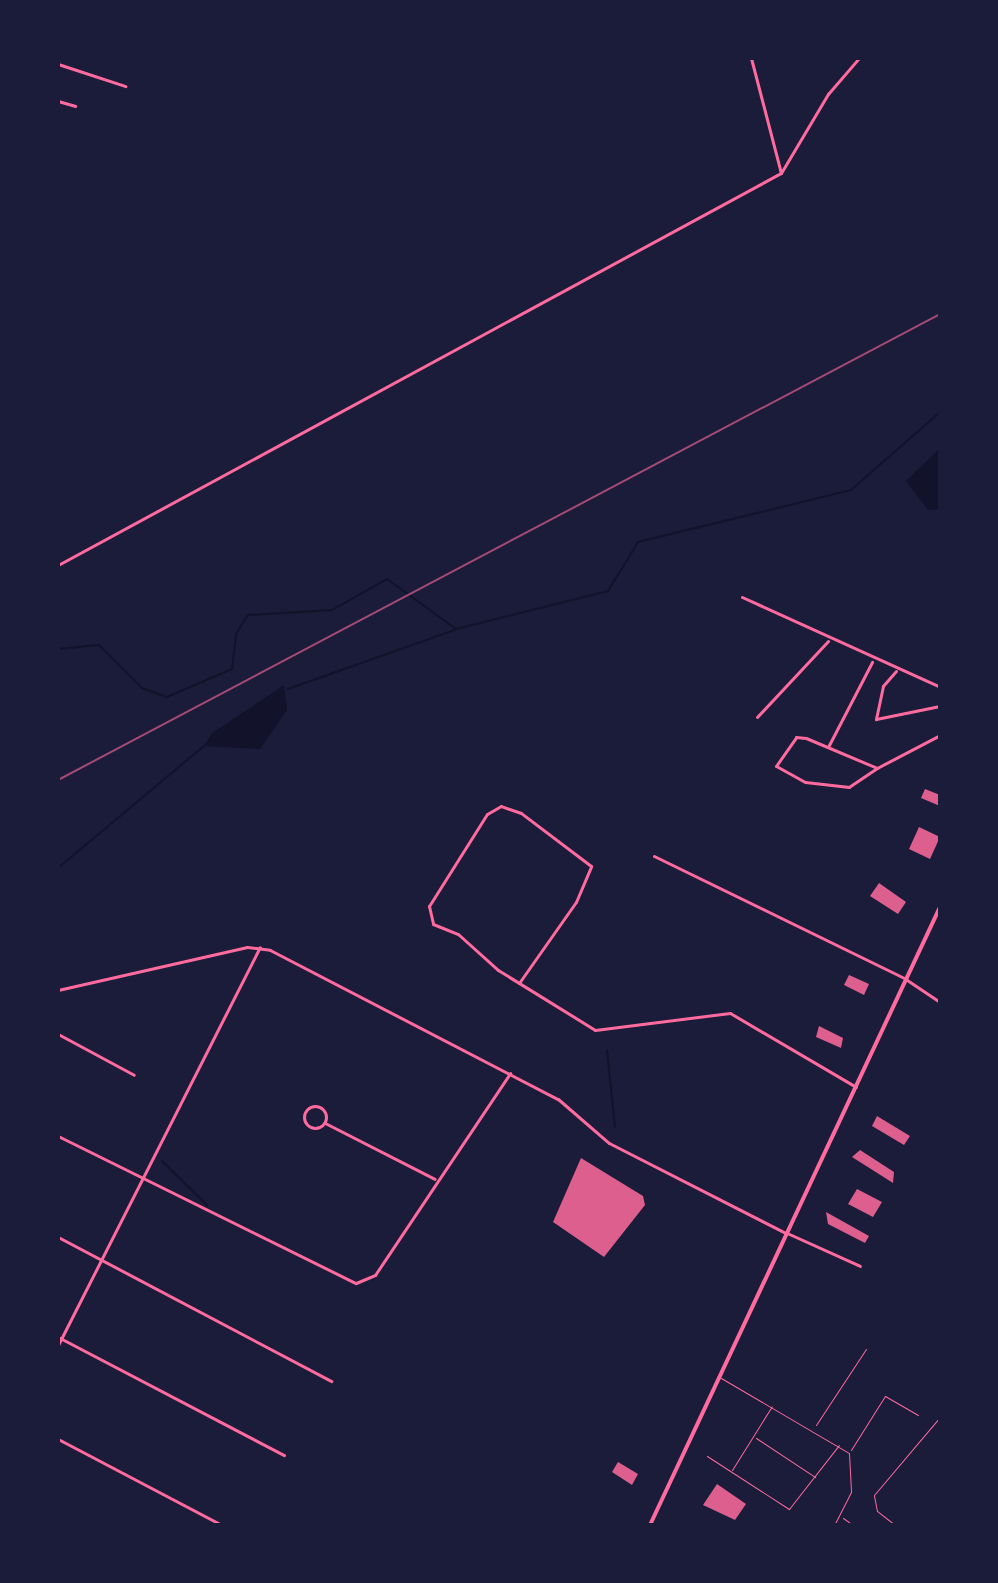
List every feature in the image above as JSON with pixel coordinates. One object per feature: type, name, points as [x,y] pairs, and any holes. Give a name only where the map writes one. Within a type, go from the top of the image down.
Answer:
[{"type":"main road","points":[[650,1525],[940,907]]},
{"type":"street","points":[[751,58],[781,173]]},
{"type":"street","points":[[58,565],[781,173],[828,94],[859,58]]},
{"type":"street","points":[[58,64],[125,86]]},
{"type":"street","points":[[58,101],[75,106]]},
{"type":"street","points":[[742,597],[896,671],[940,687]]},
{"type":"street","points":[[757,717],[829,640]]},
{"type":"street","points":[[828,747],[872,660]]},
{"type":"street","points":[[896,671],[883,686],[876,719],[940,706]]},
{"type":"street","points":[[877,768],[796,737],[776,766],[838,788],[877,768],[940,735]]},
{"type":"street","points":[[519,983],[576,902],[591,866],[521,813],[501,806],[487,814],[427,913],[519,983],[576,1021],[613,1031],[730,1013],[856,1087]]},
{"type":"street","points":[[654,856],[906,979],[940,1002]]},
{"type":"street","points":[[58,1345],[260,947]]},
{"type":"street","points":[[58,990],[260,947],[570,1106],[617,1148],[786,1233],[860,1266]]},
{"type":"street","points":[[58,1034],[134,1075]]},
{"type":"street","points":[[58,1136],[145,1178],[338,1280],[362,1282],[377,1271],[435,1179],[510,1073]]},
{"type":"street","points":[[325,1123],[323,1108],[306,1111],[309,1127],[325,1123],[435,1179]]},
{"type":"street","points":[[58,1237],[331,1381]]},
{"type":"street","points":[[60,1337],[284,1455]]},
{"type":"street","points":[[58,1439],[222,1525]]},
{"type":"lane","points":[[814,1427],[866,1349]]},
{"type":"lane","points":[[719,1377],[814,1427],[849,1453]]},
{"type":"lane","points":[[834,1525],[851,1492],[849,1453],[885,1396],[918,1415]]},
{"type":"lane","points":[[731,1472],[773,1404]]},
{"type":"lane","points":[[754,1436],[815,1477]]},
{"type":"lane","points":[[707,1456],[780,1506],[794,1508],[839,1445]]},
{"type":"lane","points":[[840,1516],[853,1525]]},
{"type":"path","points":[[895,1525],[877,1511],[874,1495],[940,1417]]},
{"type":"shaded area","points":[[940,448],[940,509],[928,510],[906,481]]},
{"type":"shaded area","points":[[284,685],[287,710],[260,749],[204,746],[212,733]]},
{"type":"building","points":[[925,789],[940,795],[940,806],[921,798]]},
{"type":"building","points":[[919,827],[940,837],[930,859],[909,849]]},
{"type":"building","points":[[879,883],[906,902],[898,914],[870,896]]},
{"type":"building","points":[[849,975],[869,984],[864,995],[844,985]]},
{"type":"building","points":[[819,1026],[843,1038],[841,1048],[816,1037]]},
{"type":"building","points":[[877,1116],[910,1136],[904,1145],[872,1126]]},
{"type":"building","points":[[860,1150],[894,1172],[893,1183],[852,1157]]},
{"type":"building","points":[[581,1158],[643,1196],[645,1205],[604,1257],[553,1222]]},
{"type":"building","points":[[857,1189],[882,1202],[873,1217],[848,1204]]},
{"type":"building","points":[[826,1212],[869,1236],[865,1243],[828,1224]]},
{"type":"building","points":[[618,1462],[638,1474],[632,1485],[612,1472]]},
{"type":"building","points":[[717,1484],[746,1504],[735,1520],[703,1505]]},
{"type":"waterway","points":[[58,649],[99,645],[142,688],[167,697],[232,669],[236,634],[248,615],[332,610],[387,579],[456,629],[608,591],[638,542],[851,490],[940,412]]},
{"type":"waterway","points":[[288,689],[455,630]]},
{"type":"waterway","points":[[58,868],[204,746]]},
{"type":"waterway","points":[[607,1050],[615,1127]]},
{"type":"waterway","points":[[162,1161],[207,1205]]},
{"type":"railway","points":[[58,780],[940,314]]}]
